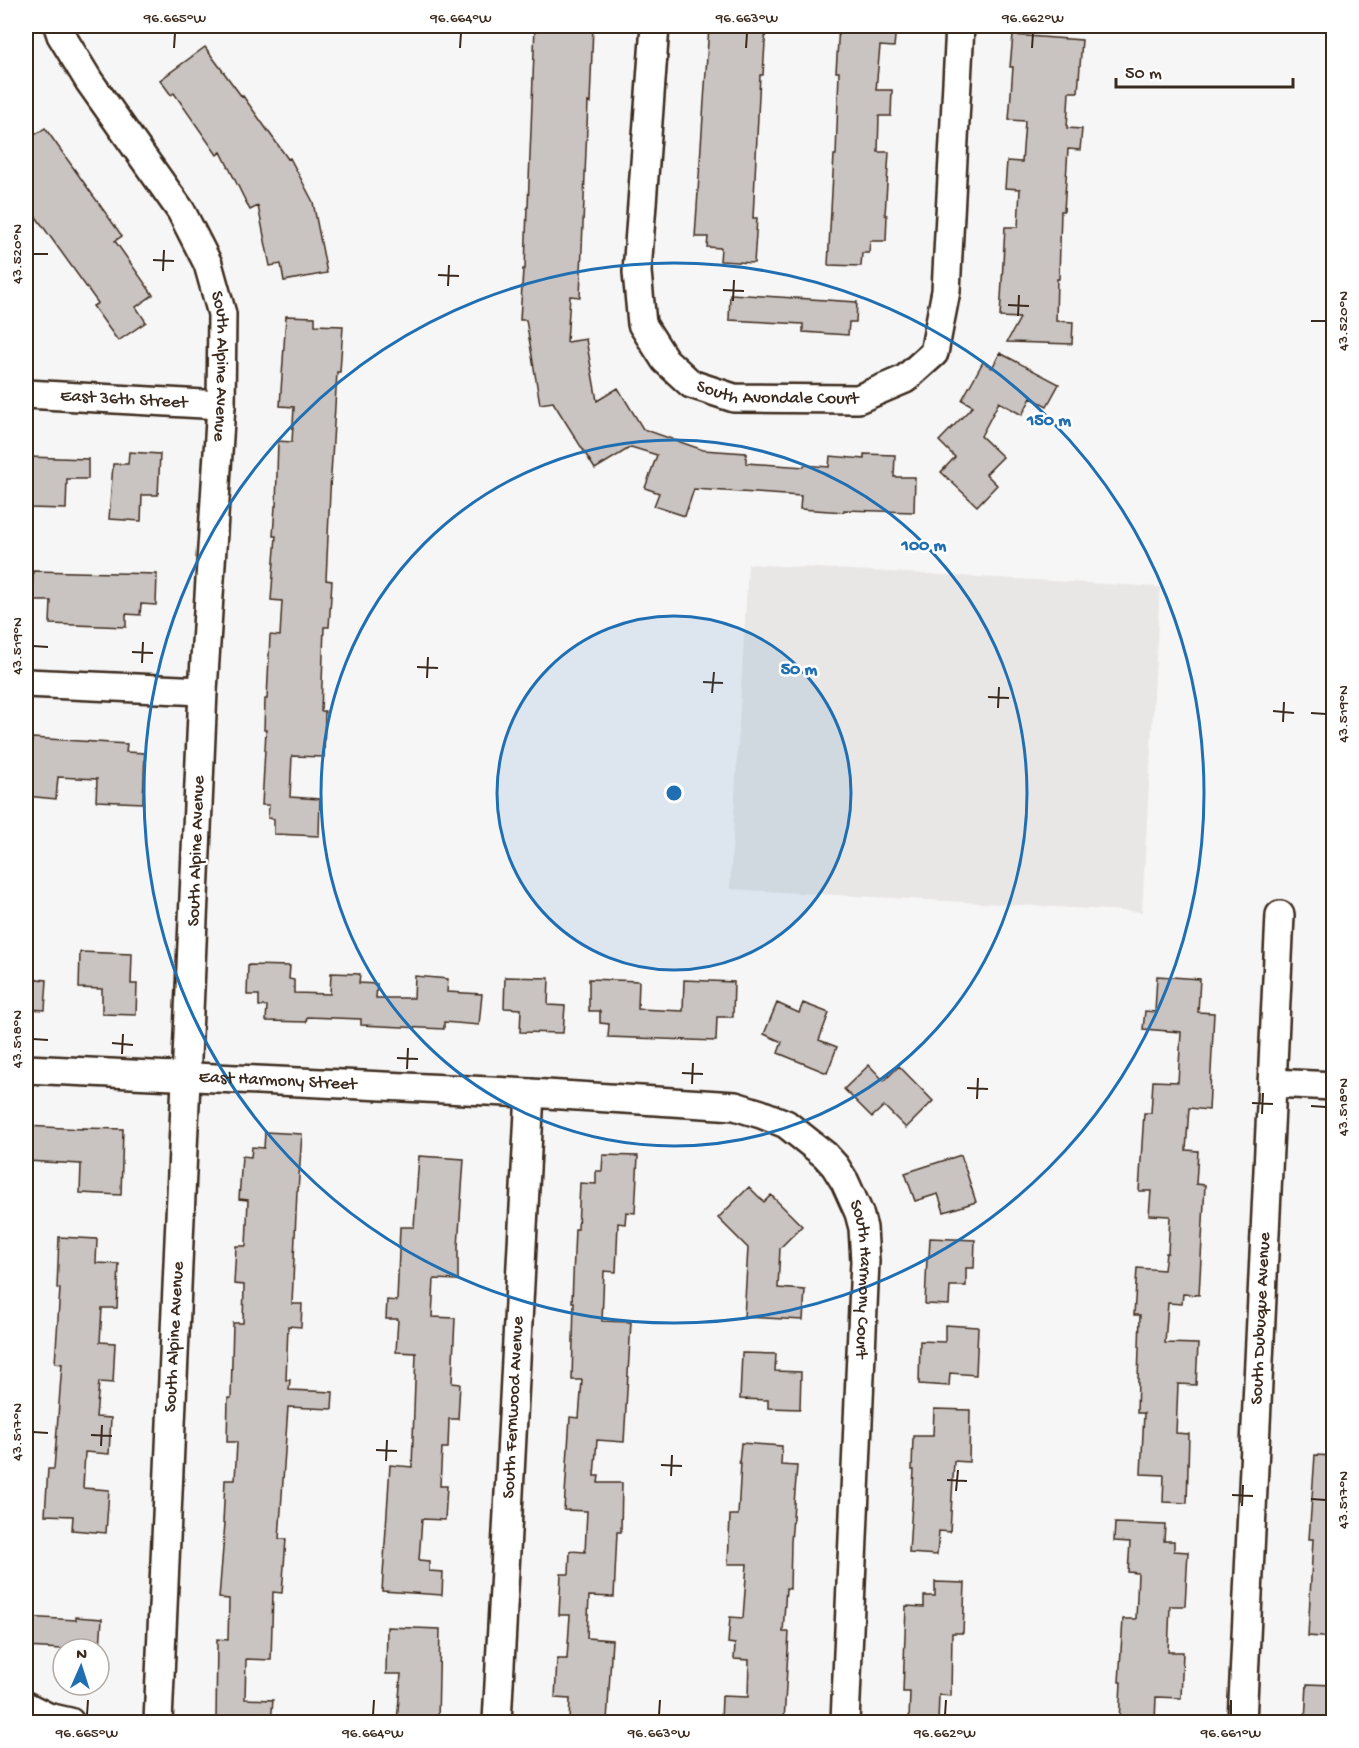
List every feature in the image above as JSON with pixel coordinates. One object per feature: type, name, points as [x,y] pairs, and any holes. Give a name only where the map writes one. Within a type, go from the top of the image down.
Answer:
[{"type":"street","name":"South Alpine Avenue","points":[[58,26],[60,35],[89,81],[181,211],[208,264],[222,314],[221,405],[203,691],[158,1722]]},
{"type":"street","name":"South Avondale Court","points":[[655,26],[637,272],[642,324],[665,360],[691,384],[734,398],[847,399],[858,399],[905,380],[934,353],[946,291],[960,26]]},
{"type":"street","name":"East 36th Street","points":[[26,394],[221,405]]},
{"type":"street","points":[[26,683],[203,691]]},
{"type":"street","name":"South Dubuque Avenue","points":[[1242,1722],[1280,915]]},
{"type":"street","name":"East Harmony Street","points":[[26,1069],[531,1093]]},
{"type":"street","points":[[1272,1083],[1334,1086]]},
{"type":"street","name":"South Fernwood Avenue","points":[[497,1722],[531,1093]]},
{"type":"street","name":"South Harmony Court","points":[[531,1093],[735,1106],[786,1124],[825,1155],[836,1166],[845,1182],[863,1228],[865,1261],[844,1722]]},
{"type":"street","points":[[26,1706],[48,1717],[70,1722]]},
{"type":"shaded area","points":[[748,564],[1160,587],[1142,912],[730,889]]},
{"type":"building","points":[[535,26],[593,26],[580,297],[570,296],[567,342],[586,339],[597,401],[618,388],[643,429],[703,450],[746,453],[746,463],[829,467],[830,456],[864,459],[864,454],[895,455],[894,477],[915,477],[914,512],[844,510],[844,512],[800,509],[801,496],[694,489],[685,516],[654,506],[659,493],[645,488],[657,455],[631,447],[595,469],[553,402],[540,404],[526,320],[520,320],[523,269],[525,269]]},
{"type":"building","points":[[709,26],[766,26],[763,75],[760,75],[753,218],[757,218],[754,263],[720,261],[721,248],[707,247],[708,237],[695,237]]},
{"type":"building","points":[[839,26],[896,26],[894,47],[880,46],[876,90],[892,90],[891,116],[879,116],[878,152],[889,152],[885,215],[887,215],[886,241],[870,241],[869,253],[862,253],[861,266],[828,265],[834,155],[836,155],[839,72],[836,72]]},
{"type":"building","points":[[1013,35],[1082,40],[1078,92],[1069,92],[1067,128],[1082,129],[1080,150],[1068,149],[1064,211],[1061,211],[1059,279],[1057,279],[1056,321],[1073,322],[1072,344],[1007,342],[1020,318],[1000,317],[1005,227],[1018,227],[1020,189],[1005,188],[1007,161],[1022,162],[1025,121],[1009,120]]},
{"type":"building","points":[[205,47],[288,159],[290,158],[313,202],[327,273],[284,281],[281,264],[270,266],[258,206],[250,210],[221,152],[217,155],[174,93],[171,95],[160,80]]},
{"type":"building","points":[[45,128],[122,236],[115,241],[153,295],[136,307],[146,322],[118,341],[93,306],[98,303],[26,203],[26,141]]},
{"type":"building","points":[[730,294],[857,302],[856,322],[849,322],[848,335],[803,332],[803,324],[729,320]]},
{"type":"building","points":[[286,316],[315,317],[315,325],[343,326],[340,372],[337,372],[326,580],[332,581],[329,627],[324,627],[321,711],[325,711],[324,757],[292,756],[290,797],[320,799],[319,836],[274,834],[274,819],[268,818],[269,805],[262,805],[266,730],[264,730],[265,699],[267,699],[270,635],[280,636],[282,601],[271,600],[276,536],[273,536],[278,441],[292,442],[294,407],[280,406]]},
{"type":"building","points":[[1000,353],[1059,384],[1047,406],[1031,398],[1022,415],[999,402],[981,436],[1003,457],[986,474],[997,485],[977,506],[941,472],[955,457],[939,441],[973,406],[962,400],[983,362],[992,368]]},
{"type":"building","points":[[129,452],[160,454],[158,495],[142,495],[141,521],[109,519],[113,464],[128,464]]},
{"type":"building","points":[[28,457],[88,459],[88,479],[67,479],[66,509],[27,508]]},
{"type":"building","points":[[33,571],[157,574],[156,605],[141,604],[140,615],[126,614],[126,627],[50,624],[51,601],[32,601]]},
{"type":"building","points":[[32,738],[127,744],[126,752],[145,753],[143,803],[96,801],[97,779],[58,777],[56,799],[26,796],[26,763],[30,763]]},
{"type":"building","points":[[80,952],[132,954],[131,984],[137,984],[136,1015],[102,1014],[102,989],[79,988]]},
{"type":"building","points":[[248,965],[290,966],[289,979],[294,980],[294,993],[330,994],[331,973],[360,974],[359,983],[377,984],[376,998],[414,998],[415,976],[448,979],[447,992],[482,994],[479,1025],[444,1022],[444,1029],[361,1025],[361,1019],[307,1017],[306,1022],[266,1021],[267,1006],[259,1006],[259,995],[247,995]]},
{"type":"building","points":[[1157,976],[1200,979],[1198,1012],[1214,1013],[1209,1110],[1189,1108],[1186,1150],[1198,1151],[1196,1184],[1205,1185],[1199,1295],[1183,1294],[1182,1304],[1168,1303],[1165,1343],[1198,1344],[1196,1385],[1178,1384],[1176,1433],[1189,1434],[1187,1503],[1163,1502],[1164,1475],[1141,1474],[1144,1413],[1137,1413],[1140,1315],[1134,1315],[1137,1268],[1164,1270],[1166,1253],[1168,1253],[1170,1216],[1149,1215],[1151,1191],[1139,1191],[1144,1113],[1151,1113],[1153,1081],[1178,1082],[1181,1032],[1143,1029],[1145,1011],[1155,1012]]},
{"type":"building","points":[[505,977],[549,978],[548,1005],[565,1006],[563,1033],[520,1032],[521,1009],[504,1008]]},
{"type":"building","points":[[26,978],[47,980],[45,1010],[26,1009]]},
{"type":"building","points":[[589,979],[639,981],[638,1009],[683,1011],[684,980],[734,982],[733,1017],[717,1017],[716,1041],[608,1037],[609,1024],[600,1023],[600,1011],[589,1011]]},
{"type":"building","points":[[777,1003],[799,1013],[803,1003],[829,1013],[819,1040],[837,1047],[827,1073],[778,1053],[782,1042],[764,1034]]},
{"type":"building","points":[[869,1065],[884,1081],[899,1066],[933,1101],[906,1128],[884,1106],[872,1117],[844,1089]]},
{"type":"building","points":[[26,1126],[123,1129],[121,1195],[80,1193],[81,1164],[26,1161]]},
{"type":"building","points":[[265,1132],[302,1134],[292,1304],[302,1304],[301,1327],[288,1326],[286,1380],[290,1380],[289,1390],[333,1392],[332,1409],[288,1407],[279,1539],[286,1539],[282,1593],[273,1592],[271,1660],[246,1659],[245,1699],[273,1700],[271,1722],[216,1722],[217,1639],[228,1640],[229,1599],[219,1598],[225,1523],[223,1523],[225,1480],[235,1480],[237,1442],[227,1442],[233,1323],[243,1323],[244,1285],[234,1284],[236,1246],[246,1246],[248,1200],[239,1199],[242,1156],[251,1157],[252,1147],[264,1148]]},
{"type":"building","points":[[603,1155],[638,1156],[635,1213],[626,1212],[625,1224],[618,1223],[616,1272],[604,1271],[602,1321],[631,1322],[624,1442],[597,1440],[594,1476],[599,1476],[598,1483],[622,1483],[621,1532],[617,1532],[614,1597],[589,1596],[587,1638],[612,1640],[607,1722],[569,1722],[570,1699],[555,1698],[557,1659],[567,1659],[570,1615],[559,1615],[561,1574],[569,1574],[570,1551],[585,1552],[587,1511],[564,1510],[570,1417],[579,1418],[582,1380],[572,1380],[575,1229],[578,1229],[580,1183],[596,1184],[596,1171],[602,1171]]},
{"type":"building","points":[[961,1155],[976,1202],[944,1212],[938,1194],[915,1201],[905,1173]]},
{"type":"building","points":[[419,1156],[464,1159],[458,1280],[434,1279],[432,1317],[455,1318],[452,1383],[460,1384],[458,1419],[449,1419],[448,1448],[442,1448],[440,1486],[447,1486],[445,1520],[422,1519],[419,1560],[429,1561],[429,1571],[443,1572],[442,1595],[382,1591],[390,1465],[412,1467],[416,1353],[396,1352],[398,1319],[386,1319],[387,1300],[397,1301],[400,1227],[414,1227]]},
{"type":"building","points":[[749,1187],[764,1202],[771,1195],[802,1226],[780,1248],[778,1288],[805,1290],[803,1320],[744,1317],[748,1248],[718,1218]]},
{"type":"building","points":[[59,1237],[97,1239],[96,1263],[119,1264],[117,1308],[102,1308],[100,1342],[115,1343],[113,1383],[99,1382],[96,1417],[111,1418],[109,1454],[85,1452],[83,1488],[109,1490],[106,1533],[72,1530],[73,1516],[45,1515],[48,1469],[54,1469],[62,1364],[55,1363],[60,1289],[57,1288]]},
{"type":"building","points":[[930,1238],[975,1240],[974,1268],[966,1268],[966,1286],[950,1286],[949,1305],[925,1304]]},
{"type":"building","points":[[945,1325],[978,1327],[976,1375],[950,1373],[949,1386],[919,1384],[920,1341],[945,1342]]},
{"type":"building","points":[[742,1353],[776,1354],[775,1371],[801,1372],[800,1409],[768,1408],[768,1400],[740,1399]]},
{"type":"building","points":[[934,1409],[970,1410],[969,1462],[954,1461],[950,1532],[939,1531],[937,1555],[909,1553],[914,1470],[912,1470],[913,1436],[933,1436]]},
{"type":"building","points":[[741,1443],[782,1446],[781,1465],[797,1466],[790,1589],[786,1588],[783,1632],[789,1632],[784,1722],[721,1722],[722,1696],[748,1697],[749,1660],[734,1659],[735,1644],[728,1643],[730,1617],[743,1618],[747,1564],[728,1564],[730,1515],[738,1515]]},
{"type":"building","points":[[1315,1455],[1334,1456],[1334,1638],[1308,1636],[1313,1539],[1309,1539]]},
{"type":"building","points":[[1115,1523],[1165,1525],[1164,1541],[1174,1541],[1174,1551],[1188,1552],[1185,1606],[1170,1606],[1168,1652],[1183,1652],[1181,1698],[1156,1697],[1155,1722],[1119,1722],[1123,1619],[1136,1619],[1138,1573],[1128,1572],[1130,1542],[1114,1541]]},
{"type":"building","points":[[935,1582],[965,1583],[963,1633],[952,1633],[951,1696],[939,1695],[938,1722],[909,1720],[910,1692],[903,1692],[906,1606],[924,1607],[924,1596],[935,1596]]},
{"type":"building","points":[[26,1617],[102,1619],[101,1637],[51,1637],[51,1648],[26,1647]]},
{"type":"building","points":[[387,1627],[440,1629],[438,1722],[397,1722],[401,1674],[386,1674]]},
{"type":"building","points":[[1307,1684],[1334,1685],[1334,1722],[1305,1722]]}]
